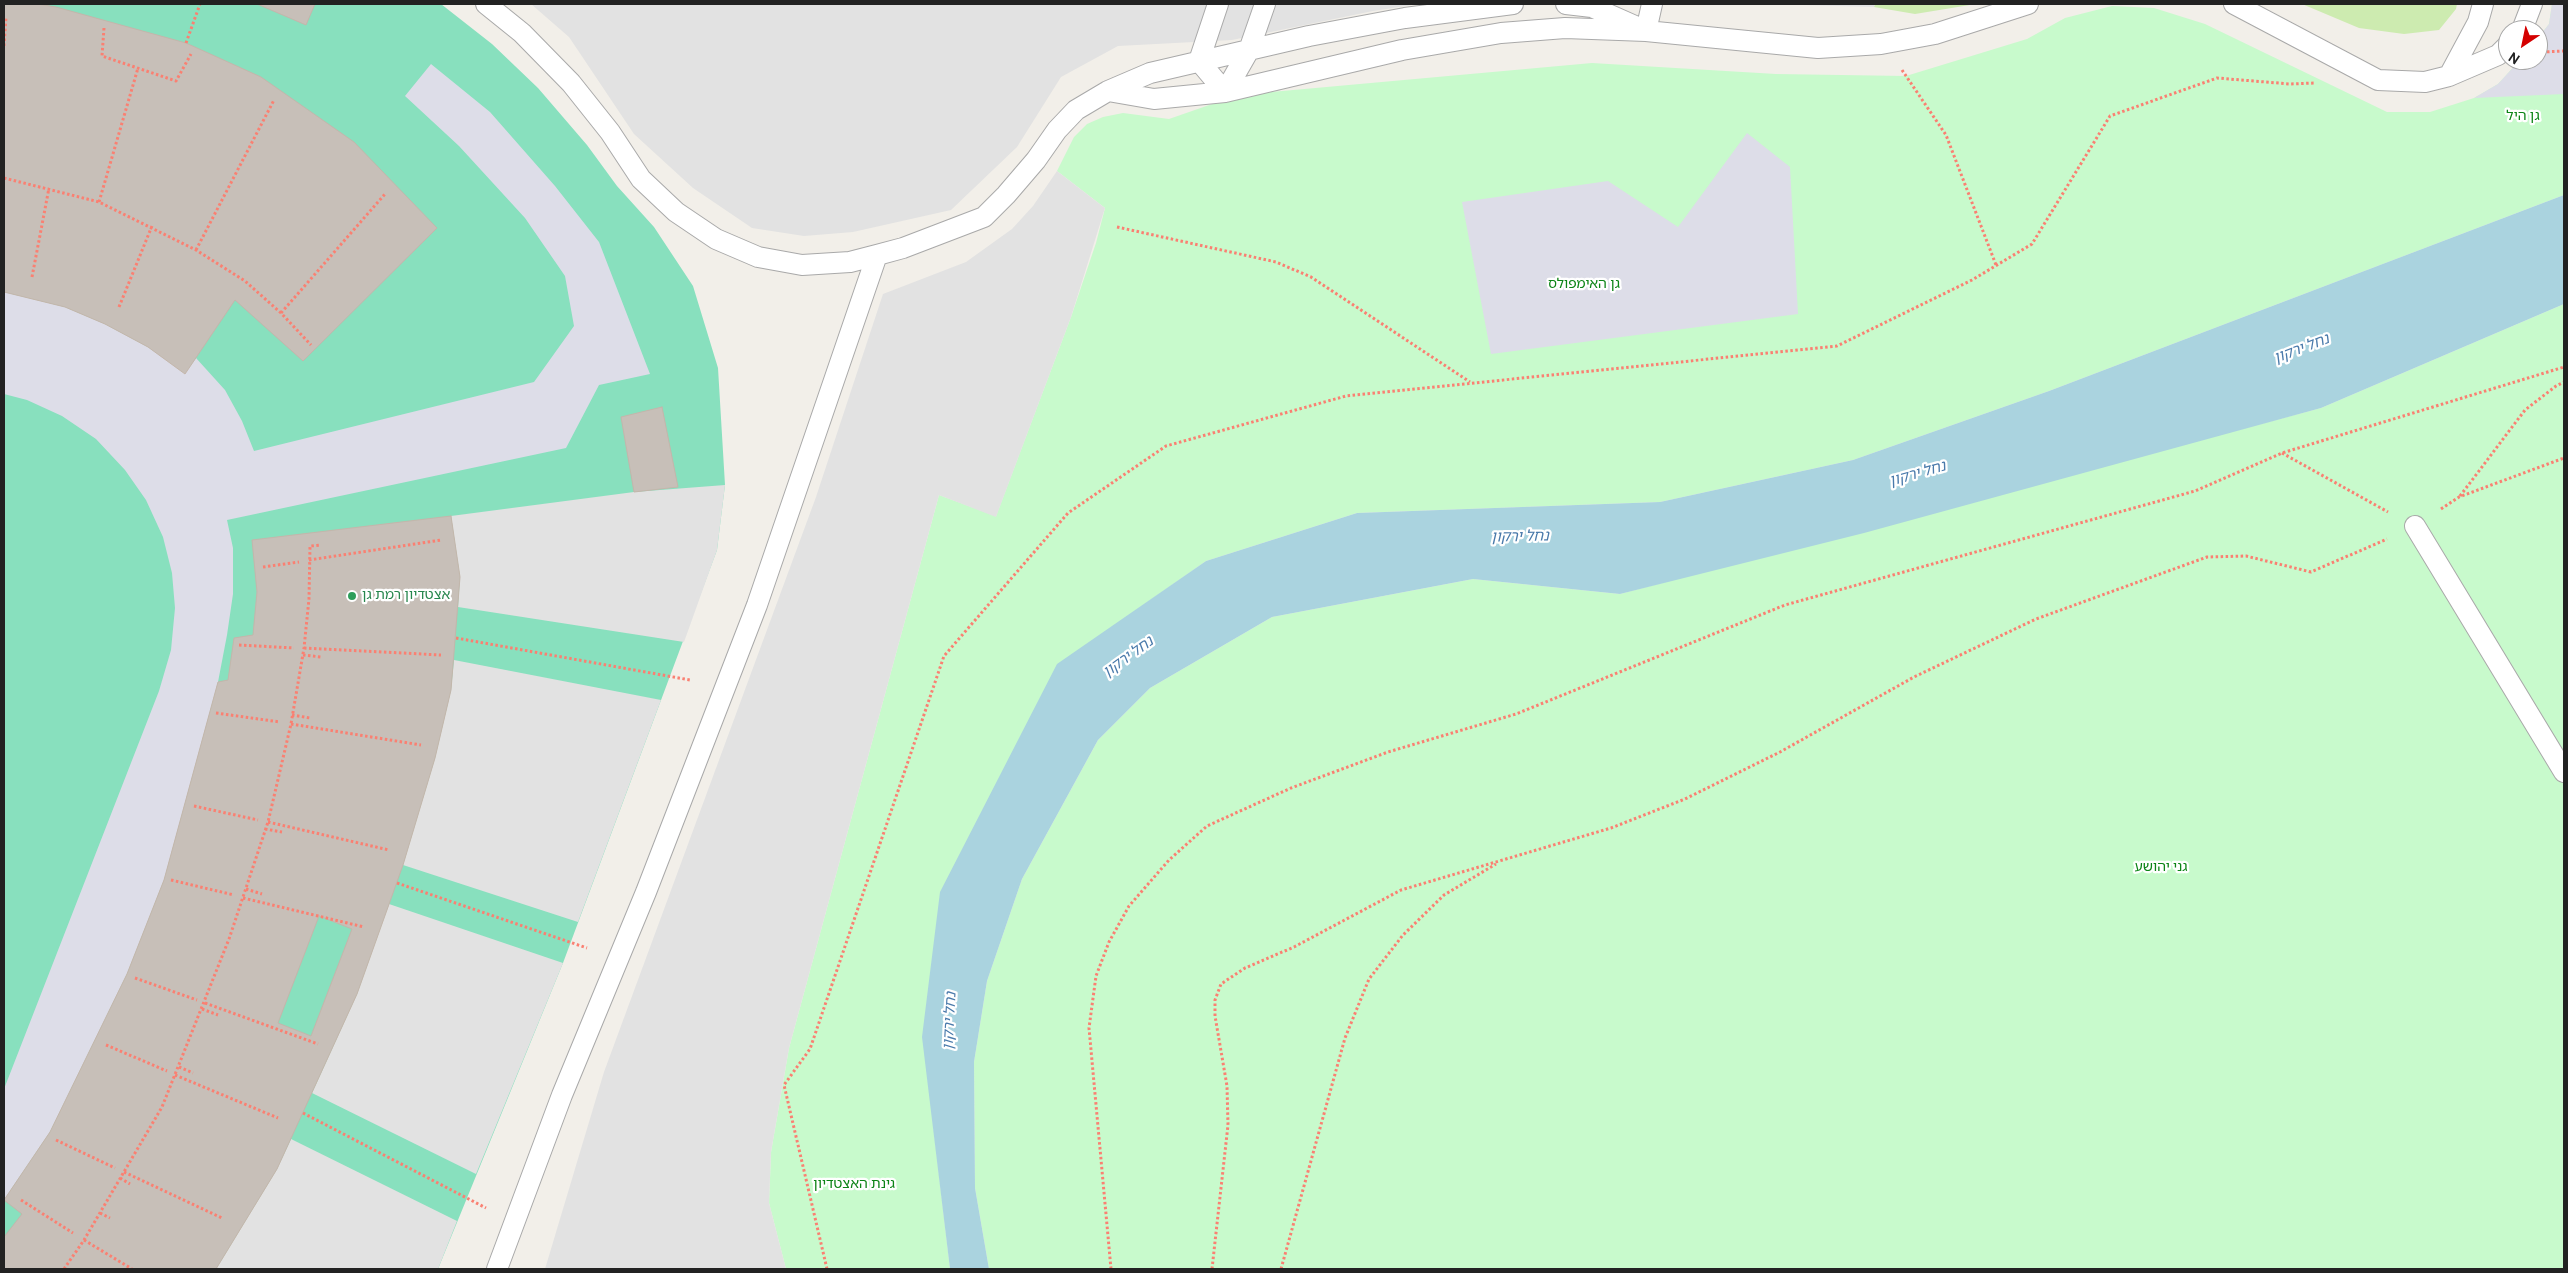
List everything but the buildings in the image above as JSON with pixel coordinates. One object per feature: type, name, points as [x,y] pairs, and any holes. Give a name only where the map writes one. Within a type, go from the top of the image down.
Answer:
[{"type":"lane","points":[[486,4],[522,33],[571,83],[610,132],[641,180],[676,212],[716,239],[758,256],[802,265],[850,262],[877,255],[903,248],[984,217],[1024,174],[1057,130],[1076,110],[1108,92],[1150,73],[1249,50],[1404,18],[1513,4]]},
{"type":"lane","points":[[1199,61],[1218,4]]},
{"type":"lane","points":[[1226,92],[1249,50],[1265,4]]},
{"type":"lane","points":[[1566,4],[1592,7],[1646,32]]},
{"type":"lane","points":[[1646,32],[1652,4]]},
{"type":"lane","points":[[1108,92],[1154,99],[1226,92],[1402,50],[1502,33],[1565,28],[1646,32],[1818,48],[1881,44],[1935,34],[2028,4]]},
{"type":"lane","points":[[2234,4],[2378,80],[2425,82],[2449,76],[2498,55]]},
{"type":"lane","points":[[2449,76],[2478,22],[2483,4]]},
{"type":"lane","points":[[2526,20],[2532,4]]},
{"type":"lane","points":[[1199,61],[1226,92]]},
{"type":"lane","points":[[497,1269],[562,1095],[646,892],[757,605],[877,255]]},
{"type":"lane","points":[[2415,526],[2564,772]]},
{"type":"path","points":[[186,44],[200,4]]},
{"type":"path","points":[[4,46],[6,17]]},
{"type":"path","points":[[104,28],[102,56],[176,81],[191,54]]},
{"type":"path","points":[[1881,44],[1919,93],[1946,135],[1996,265]]},
{"type":"path","points":[[2548,52],[2564,51]]},
{"type":"path","points":[[99,202],[138,68]]},
{"type":"path","points":[[828,1269],[784,1085],[810,1049],[944,656],[1068,513],[1166,446],[1346,396],[1838,346],[1972,280],[2032,244],[2110,116],[2217,78],[2290,84],[2319,83]]},
{"type":"path","points":[[196,250],[274,100]]},
{"type":"path","points":[[4,178],[99,202],[152,226],[196,250],[245,281],[281,313],[311,345]]},
{"type":"path","points":[[32,277],[49,188]]},
{"type":"path","points":[[281,313],[385,194]]},
{"type":"path","points":[[119,307],[152,226]]},
{"type":"path","points":[[1117,226],[1276,262],[1311,277],[1470,382]]},
{"type":"path","points":[[1111,1269],[1089,1028],[1096,976],[1109,942],[1129,906],[1169,860],[1207,826],[1300,785],[1388,752],[1516,714],[1785,605],[2195,491],[2282,453],[2564,367]]},
{"type":"path","points":[[2459,497],[2525,410],[2564,382]]},
{"type":"path","points":[[2282,453],[2415,526]]},
{"type":"path","points":[[1212,1269],[1228,1125],[1227,1086],[1214,1000],[1221,984],[1245,968],[1294,947],[1401,890],[1611,828],[1685,799],[1780,752],[1914,677],[2036,619],[2207,557],[2246,556],[2311,572],[2415,526],[2459,497],[2564,458]]},
{"type":"path","points":[[309,560],[441,540]]},
{"type":"path","points":[[64,1269],[84,1240],[162,1107],[205,1003],[244,898],[268,822],[291,724],[304,648],[309,599],[310,546],[321,545]]},
{"type":"path","points":[[263,568],[299,562]]},
{"type":"path","points":[[456,638],[690,680]]},
{"type":"path","points":[[239,645],[294,648]]},
{"type":"path","points":[[304,648],[441,655]]},
{"type":"path","points":[[303,655],[320,657]]},
{"type":"path","points":[[216,713],[280,722]]},
{"type":"path","points":[[292,715],[310,718]]},
{"type":"path","points":[[291,724],[421,745]]},
{"type":"path","points":[[194,806],[258,820]]},
{"type":"path","points":[[268,822],[389,850]]},
{"type":"path","points":[[265,829],[282,832]]},
{"type":"path","points":[[1281,1269],[1345,1038],[1369,979],[1403,934],[1444,895],[1501,861]]},
{"type":"path","points":[[171,880],[234,896]]},
{"type":"path","points":[[397,883],[587,948]]},
{"type":"path","points":[[246,889],[262,894]]},
{"type":"path","points":[[244,898],[364,927]]},
{"type":"path","points":[[135,978],[197,1000]]},
{"type":"path","points":[[205,1003],[318,1044]]},
{"type":"path","points":[[202,1009],[218,1015]]},
{"type":"path","points":[[106,1045],[167,1071]]},
{"type":"path","points":[[179,1067],[193,1073]]},
{"type":"path","points":[[175,1075],[278,1118]]},
{"type":"path","points":[[303,1113],[486,1208]]},
{"type":"path","points":[[56,1140],[115,1168]]},
{"type":"path","points":[[124,1172],[222,1218]]},
{"type":"path","points":[[120,1178],[130,1184]]},
{"type":"path","points":[[21,1200],[73,1233]]},
{"type":"path","points":[[100,1213],[110,1218]]},
{"type":"path","points":[[84,1240],[132,1269]]},
{"type":"green space","name":"אצטדיון רמת גן","points":[[4,4],[441,4],[492,44],[538,88],[587,145],[617,186],[654,227],[693,286],[718,368],[725,485],[717,550],[563,963],[438,1269],[4,1269]]},
{"type":"green space","points":[[1875,4],[1976,4],[1915,14],[1874,7]]},
{"type":"green space","points":[[2302,4],[2457,4],[2456,9],[2439,30],[2404,34],[2359,28]]},
{"type":"green space","name":"גן האימפולס","points":[[2552,4],[2564,4],[2564,195],[2049,391],[1853,460],[1660,502],[1357,513],[1206,561],[1098,637],[923,1037],[950,1269],[786,1269],[769,1203],[771,1152],[789,1048],[939,495],[996,516],[1071,317],[1096,243],[1105,208],[1057,171],[1074,137],[1087,124],[1103,117],[1123,113],[1169,119],[1238,95],[1592,63],[1776,74],[1906,76],[2027,39],[2065,18],[2112,6],[2154,8],[2205,24],[2387,112],[2430,112],[2474,98],[2498,84],[2511,70],[2548,70],[2549,24]]},
{"type":"green space","name":"גני יהושע","points":[[2564,304],[2564,1269],[989,1269],[975,1188],[974,1062],[987,981],[1022,879],[1098,740],[1150,688],[1272,617],[1473,579],[1620,594],[2321,408]]},
{"type":"shaded area","points":[[531,4],[1418,4],[1373,11],[1232,40],[1118,46],[1061,77],[1017,147],[951,210],[853,232],[804,236],[752,228],[693,188],[634,134],[569,37]]},
{"type":"shaded area","points":[[1768,4],[1875,4],[1874,7]]},
{"type":"shaded area","points":[[2552,4],[2564,4],[2564,94],[2474,98],[2498,84],[2511,70],[2548,70],[2549,24]]},
{"type":"shaded area","points":[[431,64],[490,112],[555,186],[599,242],[650,374],[599,385],[566,448],[227,520],[233,548],[233,594],[227,635],[218,682],[164,880],[127,974],[50,1132],[4,1200],[4,1089],[159,691],[171,650],[175,608],[172,573],[163,537],[146,500],[125,470],[96,439],[62,416],[27,400],[4,394],[4,292],[65,307],[105,324],[148,347],[185,373],[196,358],[225,390],[242,421],[254,451],[534,382],[574,326],[565,276],[525,218],[459,146],[405,96]]},
{"type":"shaded area","points":[[1747,133],[1790,167],[1798,314],[1491,354],[1462,202],[1608,181],[1678,227]]},
{"type":"shaded area","points":[[1057,171],[1105,208],[1071,317],[996,517],[939,495],[789,1048],[771,1152],[769,1203],[786,1269],[545,1269],[604,1072],[816,497],[883,294],[966,262],[1012,229],[1033,206]]},
{"type":"shaded area","points":[[725,485],[717,550],[684,642],[458,607],[460,577],[451,516],[634,492]]},
{"type":"shaded area","points":[[454,660],[661,700],[578,922],[403,865],[435,758],[451,690]]},
{"type":"shaded area","points":[[389,904],[563,963],[476,1174],[312,1093],[357,994]]},
{"type":"shaded area","points":[[291,1139],[457,1221],[438,1269],[216,1269],[277,1169]]},
{"type":"water","name":"נחל ירקון","points":[[2564,195],[2564,304],[2321,408],[1864,533],[1620,594],[1473,579],[1272,617],[1150,688],[1098,740],[1022,879],[987,981],[974,1062],[975,1188],[989,1269],[950,1269],[922,1037],[940,892],[1057,664],[1206,561],[1357,513],[1660,502],[1853,460],[2049,391]]},
{"type":"place","name":"אצטדיון רמת גן","points":[[352,596]]},
{"type":"park label","name":"גן היל","points":[[2523,117]]},
{"type":"park label","name":"גינת האצטדיון","points":[[854,1185]]}]
